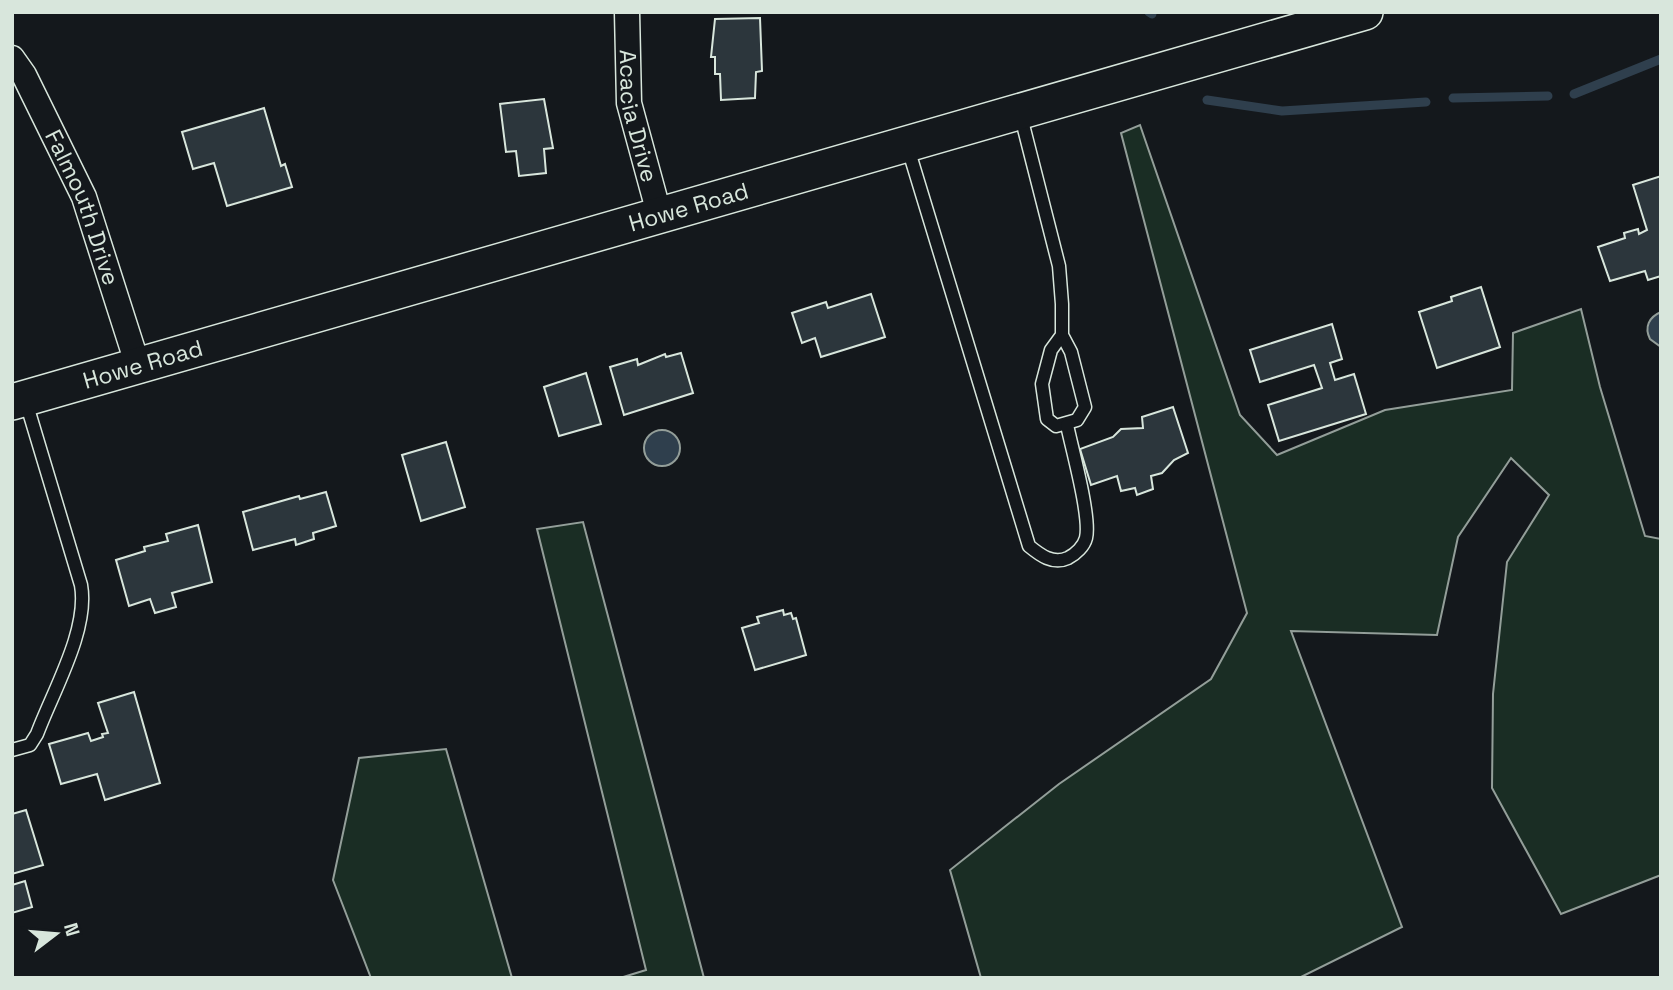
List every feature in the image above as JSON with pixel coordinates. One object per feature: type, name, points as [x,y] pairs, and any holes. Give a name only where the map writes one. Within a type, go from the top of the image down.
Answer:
[{"type":"street","name":"Acacia Drive","points":[[627,12],[629,103],[660,217]]},
{"type":"street","name":"Howe Road","points":[[19,400],[1365,12]]},
{"type":"street","name":"Falmouth Drive","points":[[12,58],[24,75],[84,197],[138,366]]},
{"type":"lane","points":[[1020,113],[1059,266],[1062,335],[1071,352],[1084,407],[1077,420],[1056,426],[1047,419],[1042,384],[1051,349],[1062,335]]},
{"type":"lane","points":[[907,145],[1023,527],[1030,546],[1043,557],[1055,560],[1065,560],[1077,552],[1086,539],[1086,521],[1067,425]]},
{"type":"lane","points":[[12,750],[30,745],[37,734],[79,626],[84,605],[81,585],[19,400]]},
{"type":"green space","points":[[1140,125],[1240,415],[1277,455],[1385,410],[1512,390],[1513,333],[1581,309],[1600,387],[1645,536],[1661,539],[1661,875],[1561,914],[1492,788],[1493,694],[1507,562],[1549,495],[1511,458],[1458,537],[1437,635],[1291,631],[1402,927],[1299,978],[981,978],[950,870],[1059,784],[1211,679],[1247,613],[1121,133]]},
{"type":"green space","points":[[583,522],[704,978],[620,978],[646,970],[537,529]]},
{"type":"green space","points":[[446,749],[512,978],[371,978],[333,880],[359,758]]},
{"type":"water","points":[[1661,312],[1661,347],[1650,339],[1648,327],[1651,320]]},
{"type":"water","points":[[662,430],[675,435],[680,448],[675,461],[662,466],[649,461],[644,448],[649,435]]},
{"type":"building","points":[[760,18],[762,71],[756,72],[755,98],[721,100],[720,74],[715,74],[715,57],[711,57],[715,19]]},
{"type":"building","points":[[544,99],[553,148],[544,149],[546,173],[519,176],[516,151],[506,152],[500,104]]},
{"type":"building","points":[[264,108],[281,166],[285,164],[292,187],[227,206],[214,163],[193,169],[182,132]]},
{"type":"building","points":[[1661,176],[1661,276],[1648,280],[1645,271],[1610,281],[1598,247],[1625,238],[1624,233],[1638,229],[1639,234],[1647,230],[1633,185]]},
{"type":"building","points":[[1481,287],[1500,347],[1437,368],[1419,312],[1452,301],[1451,297]]},
{"type":"building","points":[[871,294],[885,337],[821,357],[815,338],[802,343],[792,313],[826,302],[828,308]]},
{"type":"building","points":[[1332,324],[1342,359],[1330,363],[1335,380],[1354,374],[1366,414],[1279,441],[1268,405],[1322,388],[1314,365],[1260,382],[1250,350]]},
{"type":"building","points":[[681,353],[693,393],[624,415],[610,367],[637,359],[638,365],[665,354],[666,357]]},
{"type":"building","points":[[586,373],[601,424],[559,436],[544,387]]},
{"type":"building","points":[[1173,407],[1188,453],[1174,460],[1162,473],[1151,476],[1153,489],[1137,495],[1135,488],[1121,491],[1117,476],[1091,485],[1080,449],[1113,437],[1121,429],[1143,428],[1142,417]]},
{"type":"building","points":[[446,442],[465,507],[421,521],[402,455]]},
{"type":"building","points":[[326,492],[336,526],[313,533],[314,539],[296,545],[295,539],[253,550],[243,512],[299,496],[300,499]]},
{"type":"building","points":[[198,525],[212,582],[172,593],[176,607],[155,613],[150,599],[129,606],[116,560],[145,551],[144,547],[168,541],[166,534]]},
{"type":"building","points":[[783,610],[784,615],[791,613],[793,619],[796,618],[806,655],[755,670],[742,628],[759,623],[757,617]]},
{"type":"building","points":[[134,692],[160,783],[105,800],[97,774],[61,784],[49,744],[88,733],[91,741],[103,737],[102,734],[108,733],[98,703]]},
{"type":"building","points":[[26,810],[43,865],[12,874],[12,814]]},
{"type":"building","points":[[25,881],[32,907],[12,913],[12,885]]},
{"type":"waterway","points":[[1574,94],[1661,59]]},
{"type":"waterway","points":[[1453,98],[1548,96]]},
{"type":"waterway","points":[[1207,100],[1282,111],[1426,102]]}]
